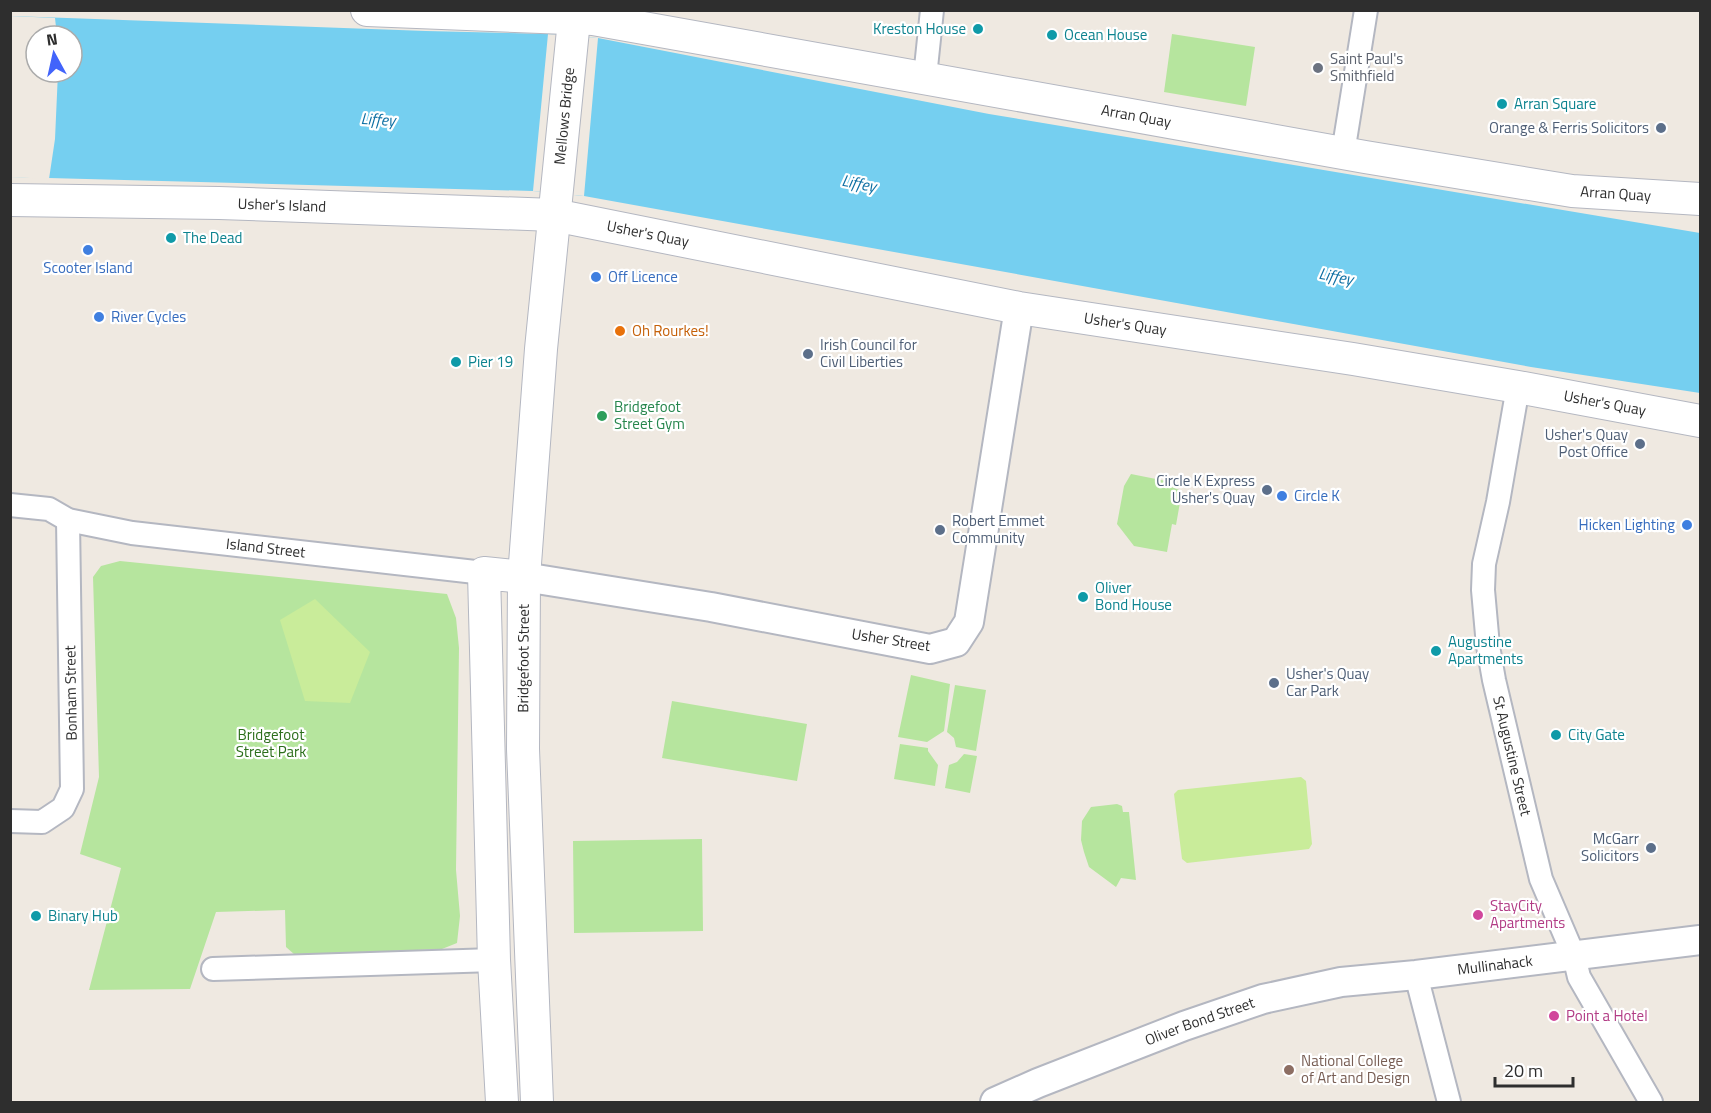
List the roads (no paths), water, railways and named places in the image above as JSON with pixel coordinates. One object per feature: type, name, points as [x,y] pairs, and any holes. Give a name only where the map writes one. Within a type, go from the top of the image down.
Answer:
[{"type":"main road","name":"Arran Quay","points":[[367,10],[574,20],[925,77],[1343,153],[1572,191],[1701,199]]},
{"type":"main road","name":"Mellows Bridge","points":[[555,206],[574,20]]},
{"type":"main road","name":"Usher's Island","points":[[10,200],[555,206]]},
{"type":"main road","name":"Usher's Quay","points":[[555,206],[1019,308],[1261,344],[1518,387],[1701,421]]},
{"type":"main road","name":"Bridgefoot Street","points":[[537,1102],[523,749],[524,578],[541,349],[555,206]]},
{"type":"main road","name":"Island Street","points":[[484,573],[524,578]]},
{"type":"main road","points":[[484,573],[494,960],[502,1102]]},
{"type":"street","points":[[925,77],[932,10]]},
{"type":"street","points":[[1343,153],[1366,10]]},
{"type":"street","name":"Usher Street","points":[[524,578],[711,607],[930,649],[957,642],[969,622],[1019,308]]},
{"type":"street","name":"St Augustine Street","points":[[1518,387],[1498,502],[1484,564],[1483,590],[1488,646],[1541,879],[1574,956],[1579,977],[1651,1102]]},
{"type":"street","name":"Island Street","points":[[10,505],[49,509],[68,520],[132,533],[484,573]]},
{"type":"street","name":"Bonham Street","points":[[10,821],[42,822],[63,808],[72,789],[68,520]]},
{"type":"street","name":"Mullinahack","points":[[1416,975],[1701,940]]},
{"type":"street","points":[[213,969],[494,960]]},
{"type":"street","points":[[1416,975],[1449,1102]]},
{"type":"street","name":"Oliver Bond Street","points":[[994,1102],[1184,1026],[1263,999],[1341,982],[1416,975]]},
{"type":"water","name":"Liffey","points":[[11,16],[548,34],[598,38],[989,114],[1700,233],[1700,393],[1531,367],[584,196],[533,191],[11,177]]},
{"type":"place","name":"Kreston House","points":[[978,29]]},
{"type":"place","name":"Ocean House","points":[[1052,35]]},
{"type":"place","name":"Saint Paul's Smithfield","points":[[1318,68]]},
{"type":"place","name":"Arran Square","points":[[1502,104]]},
{"type":"place","name":"Orange & Ferris Solicitors","points":[[1661,128]]},
{"type":"place","name":"The Dead","points":[[171,238]]},
{"type":"place","name":"Scooter Island","points":[[88,250]]},
{"type":"place","name":"Off Licence","points":[[596,277]]},
{"type":"place","name":"River Cycles","points":[[99,317]]},
{"type":"place","name":"Oh Rourkes!","points":[[620,331]]},
{"type":"place","name":"Irish Council for Civil Liberties","points":[[808,354]]},
{"type":"place","name":"Pier 19","points":[[456,362]]},
{"type":"place","name":"Bridgefoot Street Gym","points":[[602,416]]},
{"type":"place","name":"Usher's Quay Post Office","points":[[1640,444]]},
{"type":"place","name":"Circle K Express Usher's Quay","points":[[1267,490]]},
{"type":"place","name":"Circle K","points":[[1282,496]]},
{"type":"place","name":"Hicken Lighting","points":[[1687,525]]},
{"type":"place","name":"Robert Emmet Community","points":[[940,530]]},
{"type":"place","name":"Oliver Bond House","points":[[1083,597]]},
{"type":"place","name":"Augustine Apartments","points":[[1436,651]]},
{"type":"place","name":"Usher's Quay Car Park","points":[[1274,683]]},
{"type":"place","name":"City Gate","points":[[1556,735]]},
{"type":"place","name":"McGarr Solicitors","points":[[1651,848]]},
{"type":"place","name":"StayCity Apartments","points":[[1478,915]]},
{"type":"place","name":"Binary Hub","points":[[36,916]]},
{"type":"place","name":"Point a Hotel","points":[[1554,1016]]},
{"type":"place","name":"National College of Art and Design","points":[[1289,1070]]},
{"type":"park label","name":"Bridgefoot Street Park","points":[[271,744]]}]
